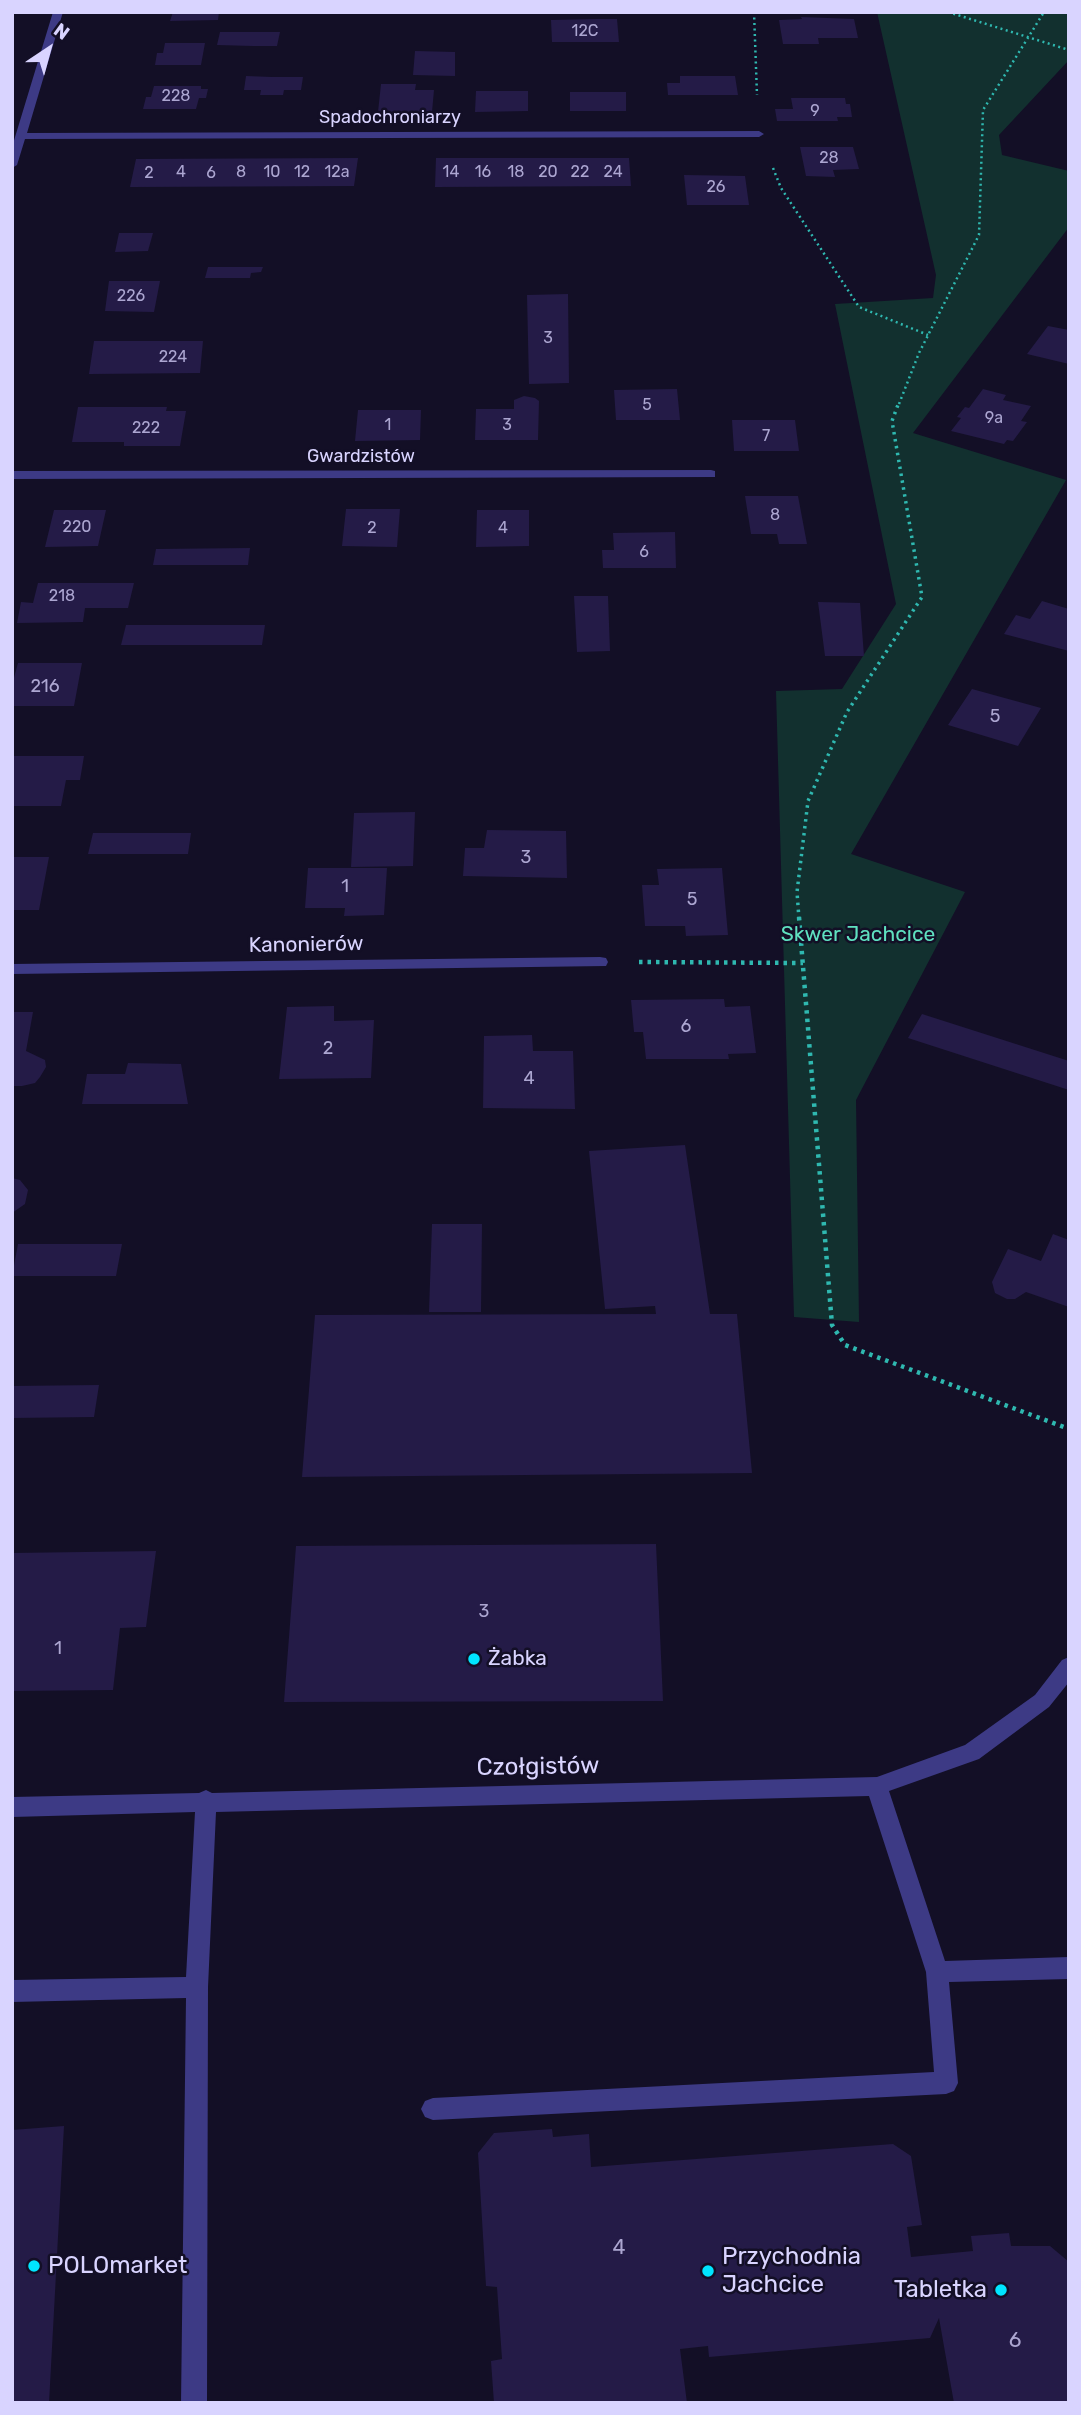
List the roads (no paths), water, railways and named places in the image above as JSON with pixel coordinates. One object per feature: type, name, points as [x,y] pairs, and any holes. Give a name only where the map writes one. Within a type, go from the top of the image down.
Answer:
[{"type":"street","points":[[12,165],[58,12]]},
{"type":"street","name":"Spadochroniarzy","points":[[22,136],[759,134]]},
{"type":"street","name":"Gwardzistów","points":[[12,475],[711,474]]},
{"type":"street","name":"Kanonierów","points":[[12,969],[600,962]]},
{"type":"street","name":"Czołgistów","points":[[12,1807],[206,1800],[877,1786],[972,1752],[1042,1701],[1069,1666]]},
{"type":"street","points":[[433,2109],[946,2083],[937,1972],[877,1786]]},
{"type":"street","points":[[194,2403],[197,1987],[206,1800]]},
{"type":"street","points":[[937,1972],[1069,1968]]},
{"type":"street","points":[[12,1991],[197,1987]]},
{"type":"place","name":"Żabka","points":[[474,1659]]},
{"type":"place","name":"POLOmarket","points":[[34,2266]]},
{"type":"place","name":"Przychodnia Jachcice","points":[[708,2271]]},
{"type":"place","name":"Tabletka","points":[[1001,2290]]},
{"type":"park label","name":"Skwer Jachcice","points":[[858,935]]}]
